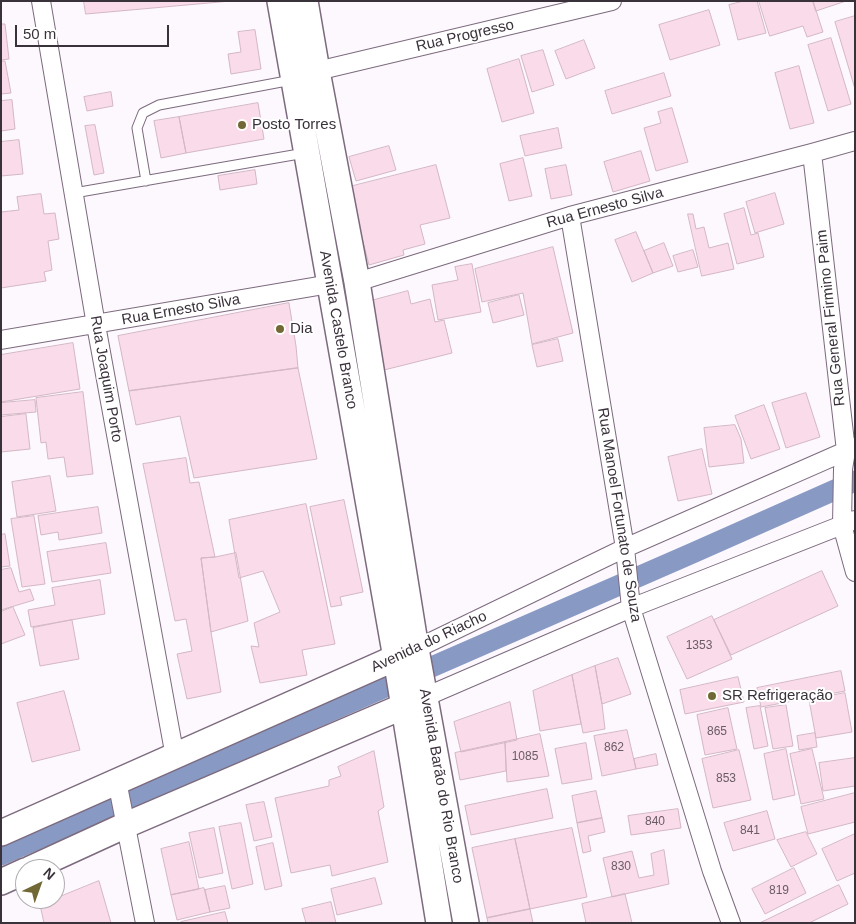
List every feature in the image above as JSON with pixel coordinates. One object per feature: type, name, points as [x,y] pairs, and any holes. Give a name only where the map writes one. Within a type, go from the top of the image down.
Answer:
[{"type":"main road","name":"Avenida Castelo Branco","points":[[280,1],[330,284],[410,677]]},
{"type":"main road","name":"Avenida Castelo Branco","points":[[306,1],[356,282],[410,677]]},
{"type":"main road","name":"Avenida do Riacho","points":[[1,833],[118,786],[175,757],[410,677]]},
{"type":"main road","name":"Avenida do Riacho","points":[[49,859],[124,819],[410,677]]},
{"type":"main road","name":"Avenida Barão do Rio Branco","points":[[410,677],[438,923]]},
{"type":"main road","name":"Avenida Barão do Rio Branco","points":[[410,677],[466,923]]},
{"type":"main road","points":[[1,882],[15,876]]},
{"type":"street","name":"Rua Joaquim Porto","points":[[41,1],[96,325],[175,757]]},
{"type":"street","name":"Rua Progresso","points":[[317,71],[612,1]]},
{"type":"street","name":"Rua Ernesto Silva","points":[[356,282],[570,216],[855,140]]},
{"type":"street","name":"Rua General Firmino Paim","points":[[812,153],[850,449],[843,469],[842,503],[849,523],[855,572]]},
{"type":"street","name":"Rua Manoel Fortunato de Souza","points":[[570,216],[625,548],[632,608],[712,871],[731,923]]},
{"type":"street","name":"Rua Ernesto Silva","points":[[1,340],[330,284]]},
{"type":"street","name":"Avenida do Riacho","points":[[410,677],[625,548],[850,449]]},
{"type":"street","name":"Avenida do Riacho","points":[[410,677],[632,608],[849,523]]},
{"type":"street","points":[[118,786],[145,923]]},
{"type":"lane","points":[[146,181],[137,128],[143,113],[159,105],[294,80]]},
{"type":"lane","points":[[74,193],[307,152]]},
{"type":"building","points":[[84,1],[231,1],[86,14]]},
{"type":"building","points":[[744,1],[757,1],[766,33],[738,40],[729,5]]},
{"type":"building","points":[[759,1],[813,1],[823,32],[807,37],[803,26],[770,36]]},
{"type":"building","points":[[813,1],[846,1],[816,11]]},
{"type":"building","points":[[709,10],[720,45],[670,60],[659,25]]},
{"type":"building","points":[[855,16],[855,89],[835,22]]},
{"type":"building","points":[[1,24],[5,24],[9,59],[1,60]]},
{"type":"building","points":[[255,30],[261,69],[231,74],[228,54],[241,52],[238,32]]},
{"type":"building","points":[[831,38],[851,104],[828,111],[808,45]]},
{"type":"building","points":[[584,40],[595,68],[566,79],[555,51]]},
{"type":"building","points":[[543,50],[554,85],[532,92],[521,56]]},
{"type":"building","points":[[519,59],[534,113],[502,122],[487,69]]},
{"type":"building","points":[[1,61],[5,61],[11,93],[1,94]]},
{"type":"building","points":[[799,66],[814,123],[790,129],[775,73]]},
{"type":"building","points":[[664,73],[671,96],[612,114],[605,91]]},
{"type":"building","points":[[111,92],[113,106],[87,111],[84,97]]},
{"type":"building","points":[[12,100],[15,129],[1,131],[1,101]]},
{"type":"building","points":[[258,103],[264,139],[186,153],[179,117]]},
{"type":"building","points":[[672,108],[688,162],[656,171],[644,128],[661,123],[658,112]]},
{"type":"building","points":[[179,117],[186,153],[161,158],[154,121]]},
{"type":"building","points":[[95,125],[104,173],[94,175],[85,126]]},
{"type":"building","points":[[558,128],[562,148],[525,156],[520,136]]},
{"type":"building","points":[[19,140],[23,174],[1,176],[1,142]]},
{"type":"building","points":[[389,146],[396,170],[356,181],[349,157]]},
{"type":"building","points":[[641,151],[650,181],[613,192],[604,162]]},
{"type":"building","points":[[523,158],[532,196],[509,201],[500,164]]},
{"type":"building","points":[[436,165],[450,218],[420,225],[425,244],[403,250],[404,255],[369,265],[349,187]]},
{"type":"building","points":[[566,165],[572,195],[551,199],[545,169]]},
{"type":"building","points":[[255,170],[257,184],[220,190],[218,176]]},
{"type":"building","points":[[775,193],[784,224],[755,233],[746,202]]},
{"type":"building","points":[[41,194],[44,214],[55,213],[59,239],[48,241],[52,270],[44,272],[46,281],[1,288],[1,212],[19,210],[17,197]]},
{"type":"building","points":[[744,208],[751,235],[758,233],[764,257],[737,264],[724,214]]},
{"type":"building","points":[[688,214],[693,214],[696,229],[704,227],[709,248],[728,243],[734,269],[702,276]]},
{"type":"building","points":[[636,232],[653,273],[632,282],[615,240]]},
{"type":"building","points":[[664,243],[673,266],[653,273],[644,251]]},
{"type":"building","points":[[553,247],[573,333],[532,344],[523,293],[482,302],[475,269]]},
{"type":"building","points":[[693,250],[698,267],[678,272],[673,256]]},
{"type":"building","points":[[472,264],[481,312],[438,320],[432,285],[458,280],[455,267]]},
{"type":"building","points":[[408,291],[411,304],[430,299],[435,322],[444,320],[452,353],[384,370],[367,302]]},
{"type":"building","points":[[519,295],[524,315],[493,323],[488,303]]},
{"type":"building","points":[[289,303],[298,368],[129,391],[118,336]]},
{"type":"building","points":[[558,339],[563,361],[537,367],[532,345]]},
{"type":"building","points":[[73,343],[80,389],[1,402],[1,355]]},
{"type":"building","points":[[298,368],[317,459],[194,478],[180,416],[136,425],[129,391]]},
{"type":"building","points":[[83,392],[93,474],[67,477],[64,457],[48,459],[46,442],[41,443],[36,398]]},
{"type":"building","points":[[806,393],[820,437],[786,448],[772,403]]},
{"type":"building","points":[[35,400],[36,412],[1,415],[1,403]]},
{"type":"building","points":[[764,405],[780,449],[751,459],[735,416]]},
{"type":"building","points":[[26,414],[30,449],[1,452],[1,417]]},
{"type":"building","points":[[735,425],[741,439],[744,463],[709,467],[704,428]]},
{"type":"building","points":[[702,449],[712,494],[678,501],[668,457]]},
{"type":"building","points":[[186,458],[190,483],[199,482],[215,557],[201,558],[221,692],[187,699],[177,654],[192,651],[186,619],[175,621],[143,464]]},
{"type":"building","points":[[50,476],[56,511],[17,517],[12,482]]},
{"type":"building","points":[[344,500],[363,592],[340,597],[342,605],[331,607],[310,507]]},
{"type":"building","points":[[306,504],[335,644],[302,650],[307,675],[260,683],[251,646],[259,647],[254,623],[280,612],[263,571],[239,578],[229,520]]},
{"type":"building","points":[[98,507],[102,533],[59,540],[58,532],[41,535],[38,516]]},
{"type":"building","points":[[34,516],[45,584],[22,587],[11,519]]},
{"type":"building","points":[[5,534],[10,566],[1,567],[1,535]]},
{"type":"building","points":[[106,543],[111,573],[52,582],[47,552]]},
{"type":"building","points":[[236,553],[248,621],[211,632],[201,558]]},
{"type":"building","points":[[11,568],[19,592],[30,589],[34,600],[1,610],[1,570]]},
{"type":"building","points":[[822,571],[838,606],[731,655],[714,620]]},
{"type":"building","points":[[100,580],[105,614],[31,627],[28,610],[55,605],[52,588]]},
{"type":"building","points":[[13,607],[25,635],[1,644],[1,612]]},
{"type":"building","points":[[712,616],[732,659],[687,679],[667,637]]},
{"type":"building","points":[[72,620],[79,659],[40,666],[33,628]]},
{"type":"building","points":[[618,658],[631,694],[602,704],[595,666]]},
{"type":"building","points":[[595,666],[605,729],[583,733],[572,675]]},
{"type":"building","points":[[841,671],[845,691],[761,707],[757,688]]},
{"type":"building","points":[[572,675],[581,724],[540,731],[533,691]]},
{"type":"building","name":"SR Refrigeração","points":[[738,677],[744,702],[685,714],[680,690]]},
{"type":"building","points":[[64,691],[80,750],[32,762],[17,703]]},
{"type":"building","points":[[845,693],[852,732],[816,738],[809,700]]},
{"type":"building","points":[[510,702],[517,740],[461,752],[454,722]]},
{"type":"building","points":[[786,705],[793,746],[773,749],[765,708]]},
{"type":"building","points":[[760,706],[768,746],[754,749],[746,708]]},
{"type":"building","points":[[728,708],[737,749],[705,755],[697,715]]},
{"type":"building","points":[[627,730],[636,769],[602,776],[594,736]]},
{"type":"building","points":[[815,733],[817,747],[799,750],[797,736]]},
{"type":"building","points":[[540,734],[549,776],[507,782],[505,742]]},
{"type":"building","points":[[505,742],[506,771],[460,780],[455,753]]},
{"type":"building","points":[[586,743],[592,779],[562,784],[555,749]]},
{"type":"building","points":[[786,749],[795,795],[773,800],[764,754]]},
{"type":"building","points":[[812,749],[824,799],[801,804],[790,754]]},
{"type":"building","points":[[739,750],[751,800],[713,808],[702,759]]},
{"type":"building","points":[[374,751],[384,807],[378,811],[388,862],[332,876],[330,865],[291,873],[275,798],[329,786],[329,780],[341,776],[338,767]]},
{"type":"building","points":[[656,754],[658,765],[636,769],[634,759]]},
{"type":"building","points":[[855,758],[855,786],[823,791],[819,763]]},
{"type":"building","points":[[547,789],[553,818],[471,835],[465,806]]},
{"type":"building","points":[[596,791],[602,818],[577,823],[572,796]]},
{"type":"building","points":[[855,793],[855,822],[808,834],[801,807]]},
{"type":"building","points":[[264,802],[272,837],[254,841],[246,805]]},
{"type":"building","points":[[678,809],[681,828],[631,835],[628,816]]},
{"type":"building","points":[[767,811],[775,839],[733,851],[724,823]]},
{"type":"building","points":[[602,818],[605,832],[588,836],[591,851],[583,853],[577,823]]},
{"type":"building","points":[[241,823],[253,884],[232,889],[219,827]]},
{"type":"building","points":[[214,828],[223,873],[199,878],[189,833]]},
{"type":"building","points":[[572,828],[587,897],[530,909],[515,839]]},
{"type":"building","points":[[806,832],[817,854],[791,867],[777,840]]},
{"type":"building","points":[[855,834],[855,873],[837,881],[822,849]]},
{"type":"building","points":[[515,839],[530,909],[487,918],[472,848]]},
{"type":"building","points":[[189,842],[199,889],[171,895],[161,849]]},
{"type":"building","points":[[273,843],[282,886],[265,890],[256,847]]},
{"type":"building","points":[[664,850],[669,884],[612,897],[603,858],[632,851],[639,878],[654,875],[651,854]]},
{"type":"building","points":[[794,868],[806,893],[765,914],[752,889]]},
{"type":"building","points":[[375,878],[382,904],[337,915],[331,889]]},
{"type":"building","points":[[99,881],[111,923],[44,923],[41,909],[65,909],[65,895]]},
{"type":"building","points":[[839,885],[848,904],[809,923],[760,923]]},
{"type":"building","points":[[225,886],[230,908],[210,912],[205,890]]},
{"type":"building","points":[[204,888],[210,912],[177,920],[171,895]]},
{"type":"building","points":[[625,894],[632,923],[586,923],[582,904]]},
{"type":"building","points":[[331,902],[336,923],[306,923],[302,909]]},
{"type":"building","points":[[530,909],[533,923],[488,923],[487,918]]},
{"type":"building","points":[[225,912],[228,923],[181,923],[181,922]]},
{"type":"waterway","points":[[1,855],[855,481]]},
{"type":"place","name":"Posto Torres","points":[[242,125]]},
{"type":"place","name":"Dia","points":[[280,329]]},
{"type":"place","name":"SR Refrigeração","points":[[712,696]]}]
